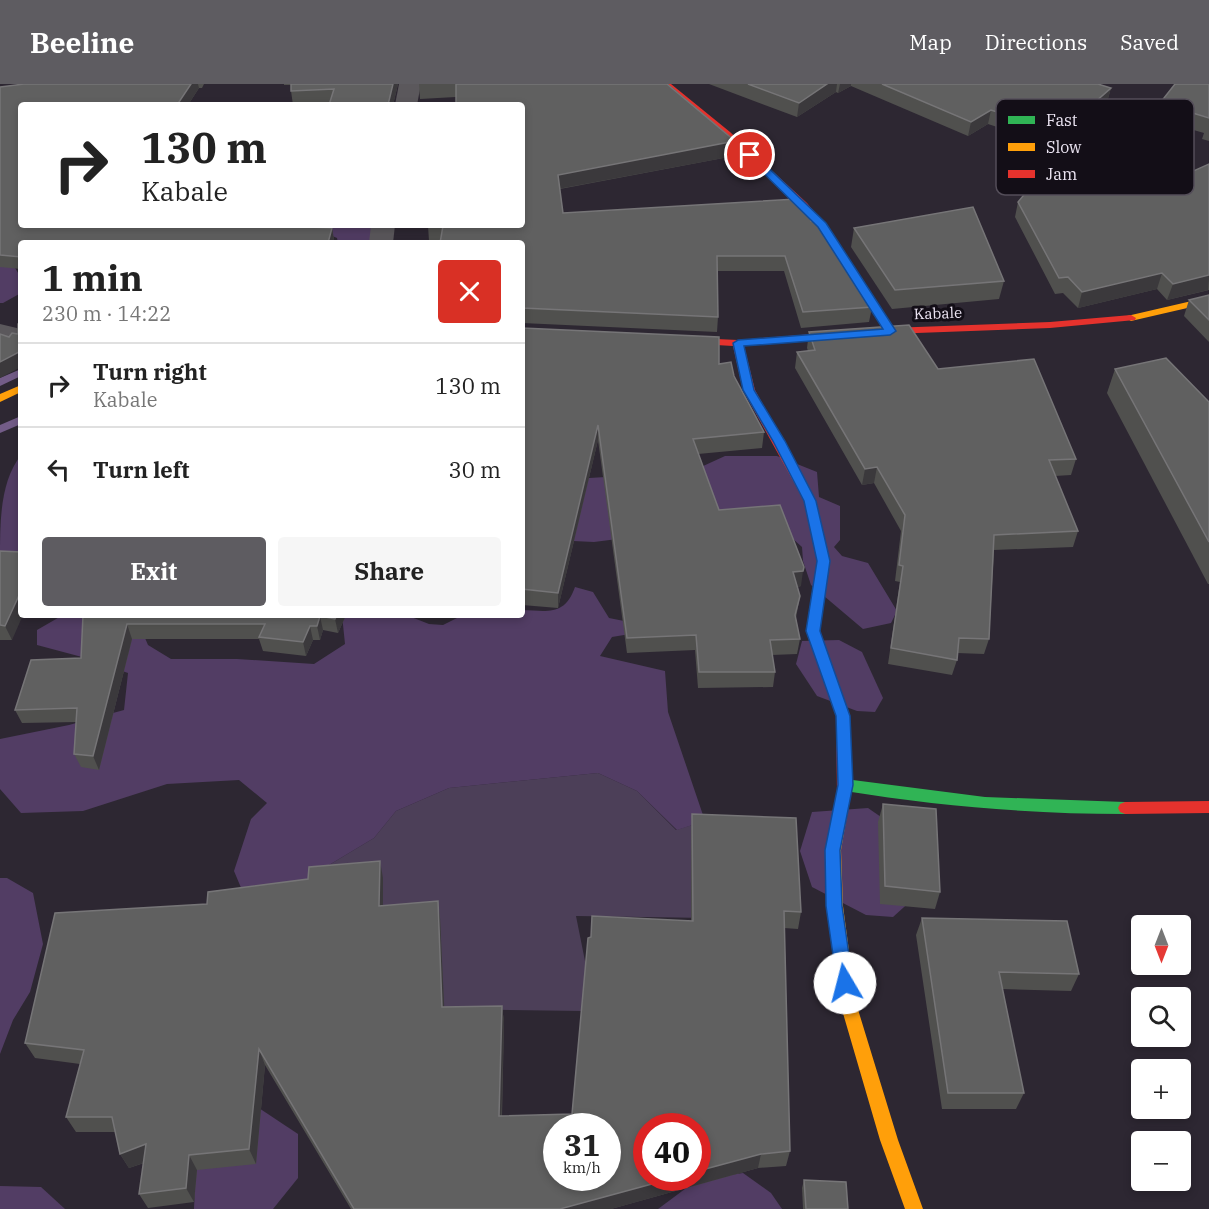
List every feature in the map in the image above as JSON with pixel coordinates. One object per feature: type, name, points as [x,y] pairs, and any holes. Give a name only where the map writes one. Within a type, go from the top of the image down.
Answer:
[{"type":"street","points":[[407,102],[410,84]]},
{"type":"street","points":[[666,84],[688,99],[781,183],[822,225],[890,331]]},
{"type":"street","name":"Kabale","points":[[700,342],[738,343],[890,331],[1050,325],[1139,316],[1209,300]]},
{"type":"street","points":[[0,332],[18,336]]},
{"type":"street","points":[[738,343],[748,390],[779,441],[810,501],[823,561],[813,631],[843,716],[845,785],[833,850],[834,906],[848,1003],[889,1140],[914,1209]]},
{"type":"street","points":[[0,398],[18,389]]},
{"type":"street","points":[[845,785],[905,797],[975,804],[1092,810],[1209,807]]},
{"type":"shaded area","points":[[324,228],[376,228],[375,240],[337,240],[323,232]]},
{"type":"shaded area","points":[[0,242],[18,273],[18,295],[0,303]]},
{"type":"shaded area","points":[[725,456],[777,456],[817,472],[819,497],[840,506],[840,540],[834,547],[842,556],[868,563],[897,611],[891,623],[863,629],[811,585],[803,561],[802,547],[792,538],[704,519],[701,467]]},
{"type":"shaded area","points":[[18,460],[18,554],[0,557],[1,516],[5,490]]},
{"type":"shaded area","points":[[622,476],[641,536],[594,542],[573,541],[573,479]]},
{"type":"shaded area","points":[[575,587],[593,592],[609,618],[639,624],[636,633],[612,637],[600,656],[665,671],[668,712],[705,821],[677,830],[637,791],[598,773],[449,788],[396,811],[374,838],[319,871],[257,926],[234,871],[251,819],[267,803],[239,780],[167,784],[83,811],[21,813],[0,789],[0,739],[69,725],[124,710],[128,673],[37,645],[37,630],[58,618],[87,618],[111,625],[139,624],[148,645],[171,659],[237,659],[314,664],[345,644],[342,618],[414,618],[429,624],[443,625],[457,618],[525,618],[525,610],[554,610],[566,603]]},
{"type":"shaded area","points":[[839,640],[862,652],[883,698],[875,712],[857,711],[817,696],[796,664],[802,641]]},
{"type":"shaded area","points":[[598,773],[637,791],[676,830],[705,821],[709,918],[576,916],[587,971],[583,1011],[315,1007],[319,871],[374,838],[396,811],[449,788]]},
{"type":"shaded area","points":[[868,808],[907,835],[925,888],[893,917],[866,915],[812,887],[800,851],[812,812]]},
{"type":"shaded area","points":[[0,878],[7,878],[33,893],[43,944],[30,992],[13,1020],[0,1054]]},
{"type":"shaded area","points":[[253,1104],[298,1134],[298,1178],[273,1209],[194,1209],[198,1114]]},
{"type":"shaded area","points":[[743,1173],[771,1193],[782,1209],[658,1209],[682,1191],[711,1191],[711,1178]]},
{"type":"shaded area","points":[[0,1186],[41,1187],[65,1209],[0,1209]]},
{"type":"building","points":[[24,84],[191,84],[179,102],[18,102],[18,228],[332,228],[329,240],[18,240],[18,257],[0,255],[0,87]]},
{"type":"building","points":[[291,84],[393,84],[389,102],[330,102],[334,89],[291,91]]},
{"type":"building","points":[[456,84],[667,84],[735,141],[558,175],[563,213],[797,199],[807,209],[811,221],[817,221],[872,307],[803,312],[785,256],[717,256],[718,317],[525,308],[525,240],[441,240],[443,228],[525,228],[525,102],[456,102]]},
{"type":"building","points":[[748,84],[827,84],[799,103]]},
{"type":"building","points":[[882,84],[1098,84],[1111,88],[1098,99],[996,99],[996,112],[991,110],[971,122]]},
{"type":"building","points":[[1175,84],[1209,84],[1209,118],[1194,113],[1194,99],[1163,99]]},
{"type":"building","points":[[1209,164],[1209,275],[1173,284],[1162,273],[1082,292],[1068,277],[1059,278],[1018,202],[1024,195],[1194,195],[1194,171]]},
{"type":"building","points":[[973,207],[1004,281],[895,290],[854,228]]},
{"type":"building","points":[[1209,295],[1209,320],[1189,300]]},
{"type":"building","points":[[909,325],[938,369],[1034,359],[1076,459],[1049,460],[1078,531],[994,535],[989,639],[959,638],[957,660],[891,648],[903,566],[899,565],[905,515],[877,467],[865,469],[797,352],[815,350],[809,332]]},
{"type":"building","points":[[525,328],[719,337],[719,364],[731,362],[734,376],[764,432],[693,439],[719,510],[780,505],[804,567],[803,571],[793,572],[800,596],[795,615],[800,639],[770,640],[775,672],[699,672],[696,635],[627,638],[598,425],[558,593],[525,589]]},
{"type":"building","points":[[12,333],[18,334],[18,353],[0,362],[0,334],[9,337]]},
{"type":"building","points":[[1166,358],[1209,402],[1209,542],[1115,369]]},
{"type":"building","points":[[0,551],[18,552],[18,598],[5,626],[0,625]]},
{"type":"building","points":[[83,618],[319,618],[317,626],[310,626],[303,642],[259,637],[265,624],[127,624],[93,756],[74,754],[77,708],[15,710],[31,660],[81,658]]},
{"type":"building","points":[[883,804],[936,809],[940,892],[885,886]]},
{"type":"building","points":[[692,814],[796,818],[801,912],[784,911],[790,1151],[761,1154],[711,1167],[711,1113],[633,1113],[633,1189],[560,1209],[354,1209],[259,1049],[249,1149],[189,1155],[186,1188],[139,1194],[146,1144],[120,1154],[112,1117],[66,1117],[84,1050],[25,1043],[55,913],[207,904],[208,892],[308,879],[309,867],[380,861],[379,906],[438,901],[442,1007],[502,1006],[499,1116],[543,1115],[543,1191],[621,1191],[621,1113],[572,1113],[592,916],[693,921]]},
{"type":"building","points":[[922,918],[1067,921],[1079,974],[999,972],[1024,1093],[948,1093]]},
{"type":"building","points":[[804,1180],[846,1182],[848,1209],[806,1209]]},
{"type":"waterway","points":[[0,383],[18,374]]},
{"type":"waterway","points":[[0,429],[18,421]]},
{"type":"traffic: fast","points":[[845,785],[985,803],[1125,808]]},
{"type":"traffic: slow","points":[[833,242],[890,331]]},
{"type":"traffic: slow","points":[[1131,318],[1209,300]]},
{"type":"traffic: slow","points":[[0,398],[18,389]]},
{"type":"traffic: slow","points":[[844,792],[833,850],[835,906],[848,1003],[889,1140],[914,1209]]},
{"type":"traffic: jam","points":[[665,84],[707,116],[782,184],[814,217],[833,242]]},
{"type":"traffic: jam","points":[[716,342],[738,343],[890,331],[1050,325],[1131,318]]},
{"type":"traffic: jam","points":[[738,343],[749,390],[810,501],[823,561],[813,631],[843,716],[844,792]]},
{"type":"traffic: jam","points":[[1125,808],[1209,807]]},
{"type":"route","points":[[750,155],[822,225],[890,331],[738,343],[748,390],[779,441],[810,501],[823,561],[813,631],[843,716],[845,785],[833,850],[834,906],[845,983]]}]
